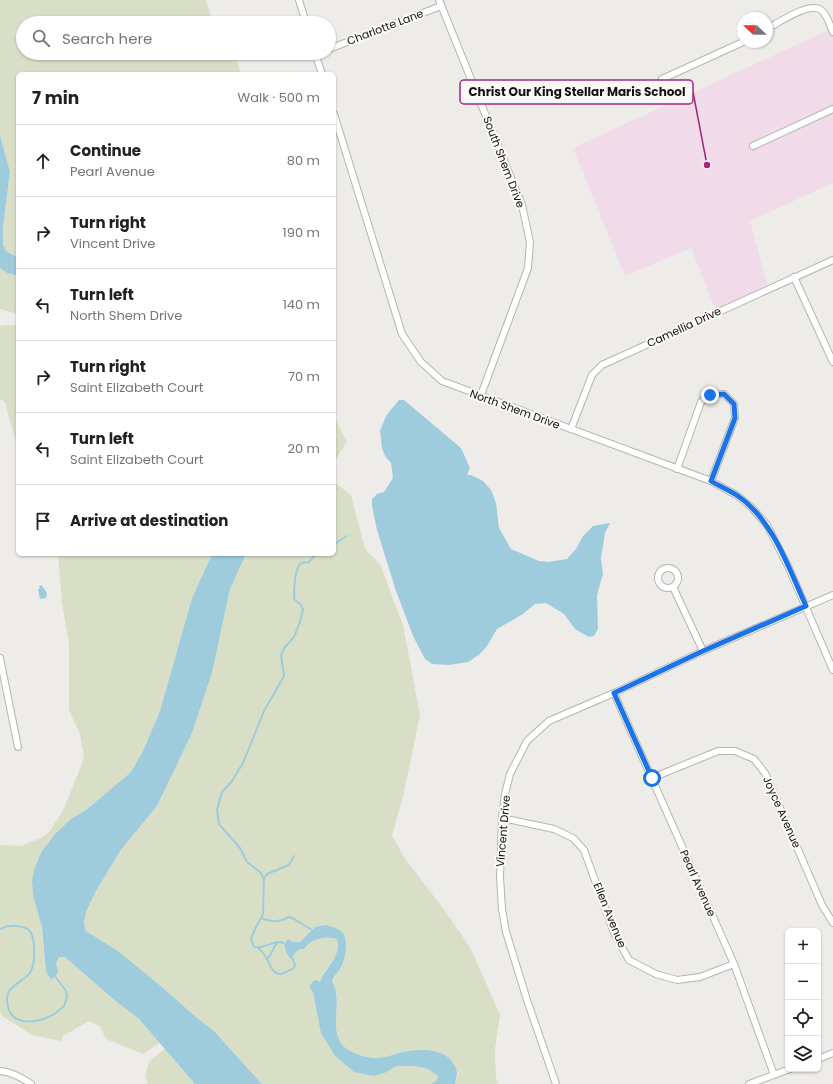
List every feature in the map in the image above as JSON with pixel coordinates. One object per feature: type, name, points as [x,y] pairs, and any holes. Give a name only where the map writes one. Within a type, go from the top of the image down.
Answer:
[{"type":"street","points":[[298,0],[304,16]]},
{"type":"street","name":"Charlotte Lane","points":[[336,46],[440,3]]},
{"type":"street","name":"South Shem Drive","points":[[440,3],[522,205],[530,242],[528,268],[481,396]]},
{"type":"street","points":[[773,27],[805,9],[815,7],[822,10],[833,32]]},
{"type":"street","points":[[662,79],[737,45]]},
{"type":"street","points":[[318,60],[321,72]]},
{"type":"street","points":[[753,146],[833,109]]},
{"type":"street","name":"North Shem Drive","points":[[336,120],[402,334],[421,362],[442,381],[711,481],[738,496],[752,508],[767,525],[788,566],[833,670]]},
{"type":"street","name":"Camellia Drive","points":[[571,429],[592,375],[602,365],[833,260]]},
{"type":"street","points":[[794,277],[833,362]]},
{"type":"street","points":[[677,469],[700,402],[710,395],[724,394],[734,404],[735,418],[711,481]]},
{"type":"street","points":[[673,587],[703,651]]},
{"type":"street","name":"Vincent Drive","points":[[556,1084],[527,1000],[506,932],[502,909],[500,877],[502,818],[510,774],[527,742],[549,721],[614,693],[703,651],[833,595]]},
{"type":"street","points":[[0,658],[18,746]]},
{"type":"street","name":"Pearl Avenue","points":[[614,693],[734,964],[774,1075]]},
{"type":"street","name":"Joyce Avenue","points":[[652,778],[718,751],[735,751],[754,759],[765,773],[822,905],[833,923]]},
{"type":"street","name":"Ellen Avenue","points":[[502,818],[554,829],[572,838],[584,850],[614,933],[629,960],[656,974],[677,980],[700,977],[734,964]]},
{"type":"street","points":[[821,1058],[833,1053]]},
{"type":"street","points":[[0,1071],[14,1074],[31,1084]]},
{"type":"street","points":[[749,1084],[785,1071]]},
{"type":"shaded area","points":[[833,28],[833,183],[750,221],[768,287],[716,311],[691,248],[625,276],[573,148]]},
{"type":"green space","points":[[0,0],[206,0],[211,16],[16,16],[16,60],[237,60],[240,72],[16,72],[16,256],[7,252],[3,245],[3,227],[10,172],[0,135]]},
{"type":"green space","points":[[0,268],[7,273],[16,275],[16,313],[0,309]]},
{"type":"green space","points":[[0,326],[16,326],[16,443],[5,402],[0,399]]},
{"type":"green space","points":[[336,421],[347,442],[336,459]]},
{"type":"green space","points":[[336,484],[351,495],[365,549],[380,564],[403,625],[420,715],[403,797],[392,836],[404,857],[470,947],[500,1015],[495,1049],[496,1078],[499,1084],[455,1084],[458,1073],[412,1054],[401,1052],[386,1057],[373,1058],[360,1055],[342,1045],[337,1033],[337,996],[332,981],[342,966],[345,942],[315,927],[300,942],[294,942],[288,939],[285,947],[290,959],[298,950],[304,949],[315,940],[323,938],[337,939],[339,946],[336,956],[326,969],[320,982],[309,987],[313,992],[317,1008],[335,1056],[387,1072],[396,1066],[415,1066],[429,1069],[438,1076],[437,1080],[431,1084],[262,1084],[214,1031],[118,951],[86,931],[84,923],[86,912],[96,891],[120,851],[157,806],[192,733],[212,673],[230,589],[245,556],[336,556]]},
{"type":"green space","points":[[58,556],[211,556],[192,598],[160,711],[143,751],[131,772],[86,810],[71,819],[55,834],[42,851],[35,867],[46,971],[56,964],[60,956],[65,957],[113,999],[139,1019],[160,1043],[143,1054],[106,1039],[100,1026],[89,1021],[63,1036],[61,1041],[32,1035],[2,1016],[0,1012],[0,845],[21,846],[41,838],[49,832],[63,811],[84,758],[80,734],[69,710],[69,644],[62,603]]},
{"type":"green space","points":[[165,1049],[195,1084],[148,1084],[145,1077],[149,1061]]},
{"type":"water","points":[[0,135],[10,172],[3,227],[3,245],[7,252],[16,256],[16,275],[7,273],[0,268]]},
{"type":"water","points":[[399,400],[404,400],[461,448],[470,468],[467,475],[471,475],[483,481],[491,490],[496,503],[499,528],[511,549],[539,561],[548,562],[567,559],[576,549],[583,536],[593,526],[610,523],[605,533],[601,558],[603,574],[597,595],[598,629],[594,636],[589,637],[575,629],[564,614],[546,603],[535,604],[523,614],[497,629],[487,646],[480,654],[468,662],[449,665],[432,664],[425,659],[413,636],[395,588],[377,530],[372,506],[372,499],[377,494],[384,492],[393,478],[391,463],[385,456],[382,448],[380,431],[386,416]]},
{"type":"water","points":[[211,556],[245,556],[230,589],[212,673],[192,733],[157,806],[120,851],[96,891],[86,912],[84,923],[86,931],[118,951],[214,1031],[262,1084],[195,1084],[139,1019],[113,999],[65,957],[59,957],[56,964],[58,973],[51,980],[46,971],[42,928],[33,895],[32,880],[35,867],[42,851],[55,834],[71,819],[86,810],[131,772],[143,751],[160,711],[192,598]]},
{"type":"water","points":[[42,585],[47,595],[46,598],[40,599],[38,589],[40,588],[39,586]]},
{"type":"water","points":[[326,925],[341,931],[346,940],[346,949],[343,962],[332,981],[337,998],[337,1035],[341,1042],[353,1053],[373,1058],[415,1050],[428,1050],[440,1053],[450,1059],[455,1065],[457,1073],[455,1084],[431,1084],[437,1080],[438,1076],[428,1069],[415,1066],[396,1066],[387,1072],[374,1076],[354,1072],[335,1056],[321,1033],[313,992],[309,987],[313,981],[316,980],[320,982],[333,961],[337,951],[337,939],[323,938],[315,940],[304,949],[298,950],[290,959],[285,947],[288,939],[294,942],[300,942],[315,927]]},
{"type":"waterway","points":[[336,543],[347,536]]},
{"type":"waterway","points":[[284,943],[276,942],[258,948],[254,947],[251,939],[263,914],[264,879],[261,873],[247,862],[240,848],[219,824],[217,810],[222,792],[232,781],[243,763],[264,711],[284,676],[281,655],[285,647],[294,637],[303,609],[294,599],[295,581],[298,567],[303,562],[309,562],[314,556]]},
{"type":"waterway","points":[[264,879],[267,874],[289,865],[294,856]]},
{"type":"waterway","points":[[261,918],[275,921],[289,917],[312,930]]},
{"type":"waterway","points":[[0,929],[13,926],[26,928],[31,934],[34,945],[33,965],[29,974],[15,985],[9,991],[7,996],[9,1010],[13,1016],[19,1020],[27,1022],[35,1021],[50,1016],[64,1006],[67,997],[66,991],[55,976]]},
{"type":"waterway","points":[[267,959],[278,942]]},
{"type":"waterway","points":[[258,948],[265,956],[272,969],[278,974],[283,974],[293,969],[295,965],[292,957]]},
{"type":"place","name":"Christ Our King Stellar Maris School","points":[[707,165]]},
{"type":"route","points":[[652,778],[614,693],[703,651],[806,606],[767,525],[752,508],[738,496],[711,481],[735,418],[734,404],[724,394],[710,395]]}]
